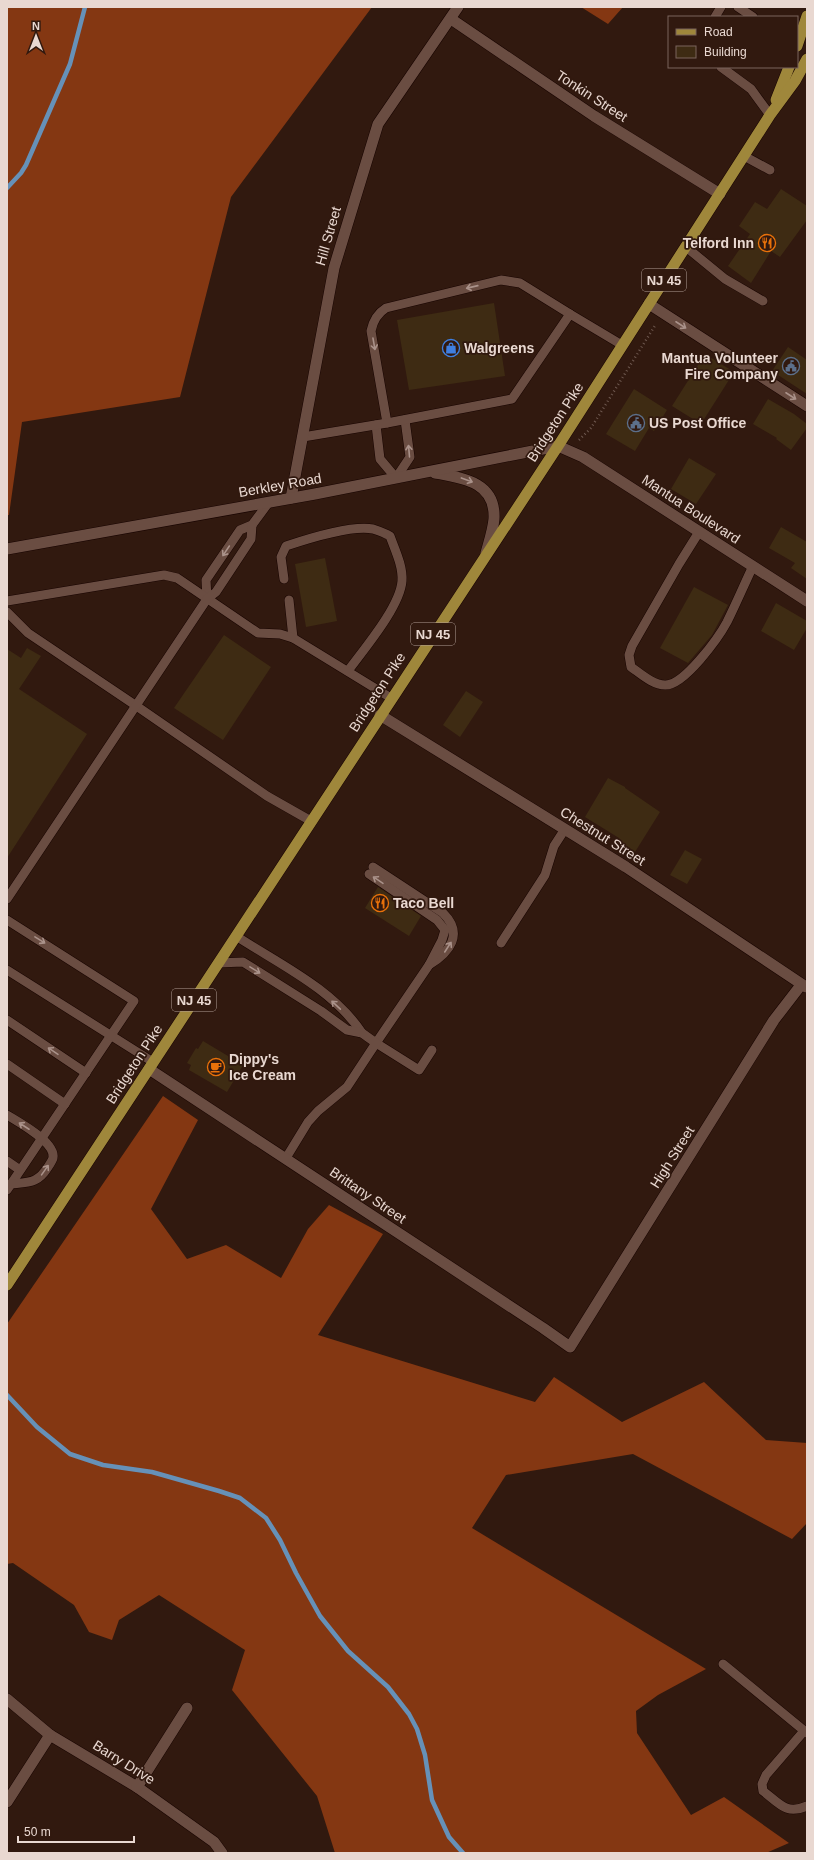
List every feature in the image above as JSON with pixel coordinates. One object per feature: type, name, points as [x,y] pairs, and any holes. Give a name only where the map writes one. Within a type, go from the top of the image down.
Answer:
[{"type":"main road","points":[[798,43],[807,17],[804,7]]},
{"type":"main road","name":"Bridgeton Pike","points":[[7,1285],[486,553],[558,446],[770,115],[795,81],[807,59]]},
{"type":"main road","name":"Bridgeton Pike","points":[[770,115],[789,68]]},
{"type":"street","name":"Hill Street","points":[[291,498],[334,268],[370,146],[378,124],[458,7]]},
{"type":"street","name":"Tonkin Street","points":[[451,19],[594,116],[720,194]]},
{"type":"street","points":[[649,304],[807,406]]},
{"type":"street","name":"Berkley Road","points":[[7,549],[291,498],[558,446]]},
{"type":"street","name":"Mantua Boulevard","points":[[558,446],[583,457],[807,601]]},
{"type":"street","points":[[429,472],[468,480],[479,485],[490,497],[494,520],[486,553]]},
{"type":"street","name":"Chestnut Street","points":[[380,715],[626,867],[804,986]]},
{"type":"street","name":"High Street","points":[[570,1347],[774,1020],[804,986]]},
{"type":"street","name":"Brittany Street","points":[[151,1065],[286,1158],[570,1347]]},
{"type":"street","name":"Barry Drive","points":[[7,1699],[50,1735],[137,1787],[214,1842],[222,1853]]},
{"type":"street","points":[[137,1787],[187,1708]]},
{"type":"street","points":[[7,1802],[50,1735]]},
{"type":"lane","points":[[716,16],[721,7]]},
{"type":"lane","points":[[738,7],[752,16]]},
{"type":"lane","points":[[798,22],[807,17]]},
{"type":"lane","points":[[722,68],[750,89],[770,115]]},
{"type":"lane","points":[[744,156],[770,170]]},
{"type":"lane","points":[[686,247],[725,279],[763,301]]},
{"type":"lane","points":[[387,423],[371,331],[373,323],[381,311],[386,308],[501,280],[520,283],[622,345]]},
{"type":"lane","points":[[303,437],[405,420],[512,399],[570,314]]},
{"type":"lane","points":[[376,425],[380,459],[396,478],[410,457],[405,420]]},
{"type":"lane","points":[[207,599],[206,580],[240,530],[252,525],[269,502]]},
{"type":"lane","points":[[7,899],[135,705],[207,599],[216,592],[251,539],[252,525]]},
{"type":"lane","points":[[284,579],[281,557],[286,546],[304,540],[359,529],[372,529],[390,536],[398,558],[402,580],[399,593],[390,612],[348,671]]},
{"type":"lane","points":[[699,532],[632,646],[629,655],[631,667],[656,684],[666,686],[674,684],[693,669],[726,623],[753,566]]},
{"type":"lane","points":[[7,602],[164,575],[178,578],[258,632],[280,634],[293,638],[391,698]]},
{"type":"lane","points":[[289,600],[293,638]]},
{"type":"lane","points":[[7,612],[28,633],[266,796],[311,821]]},
{"type":"lane","points":[[501,943],[545,875],[554,846],[565,829]]},
{"type":"lane","points":[[286,1158],[308,1122],[318,1111],[347,1087],[429,965],[441,958],[452,940],[454,929],[450,920],[443,913],[371,871]]},
{"type":"lane","points":[[7,920],[134,1001],[9,1187]]},
{"type":"lane","points":[[236,936],[313,985],[354,1022],[362,1033],[419,1070],[432,1050]]},
{"type":"lane","points":[[218,963],[243,962],[321,1011],[347,1030],[362,1033]]},
{"type":"lane","points":[[7,970],[111,1035],[151,1065]]},
{"type":"lane","points":[[7,1020],[86,1073]]},
{"type":"lane","points":[[7,1064],[65,1104]]},
{"type":"lane","points":[[7,1115],[41,1138],[53,1154],[53,1159],[43,1175],[37,1180],[9,1187]]},
{"type":"lane","points":[[7,1161],[20,1170]]},
{"type":"lane","points":[[723,1664],[806,1732],[766,1776],[762,1784],[763,1791],[789,1810],[796,1811],[807,1806]]},
{"type":"path","points":[[579,440],[591,428],[660,318]]},
{"type":"shaded area","points":[[7,7],[372,7],[231,197],[180,397],[22,422],[9,515],[7,515]]},
{"type":"shaded area","points":[[581,7],[623,7],[608,24]]},
{"type":"shaded area","points":[[163,1096],[198,1120],[151,1209],[187,1259],[226,1245],[281,1278],[308,1229],[329,1205],[383,1234],[318,1335],[535,1402],[554,1377],[622,1422],[704,1382],[766,1440],[807,1443],[807,1523],[792,1539],[633,1454],[506,1475],[472,1528],[706,1669],[658,1695],[636,1711],[637,1733],[691,1815],[724,1797],[789,1843],[766,1853],[335,1853],[317,1796],[232,1690],[245,1650],[159,1595],[119,1620],[112,1640],[89,1632],[74,1605],[13,1563],[7,1564],[7,1324]]},
{"type":"building","name":"Telford Inn","points":[[781,189],[807,206],[807,220],[780,257],[771,251],[751,283],[728,266],[750,234],[739,226],[755,202],[767,209]]},
{"type":"building","name":"Walgreens","points":[[494,303],[505,376],[409,390],[397,320]]},
{"type":"building","name":"Mantua Volunteer Fire Company","points":[[788,347],[807,360],[807,394],[772,371]]},
{"type":"building","points":[[705,354],[734,372],[701,424],[672,406]]},
{"type":"building","name":"US Post Office","points":[[634,389],[667,410],[654,431],[649,428],[635,451],[606,434]]},
{"type":"building","points":[[768,399],[794,414],[807,424],[807,428],[791,450],[776,439],[777,438],[753,424]]},
{"type":"building","points":[[689,458],[716,474],[696,504],[671,489]]},
{"type":"building","points":[[781,527],[807,542],[807,579],[791,568],[795,563],[769,548]]},
{"type":"building","points":[[325,558],[337,621],[306,627],[295,564]]},
{"type":"building","points":[[694,587],[728,605],[712,635],[688,663],[660,648]]},
{"type":"building","points":[[776,603],[807,621],[807,628],[794,650],[761,631]]},
{"type":"building","points":[[224,635],[271,667],[223,740],[174,708]]},
{"type":"building","points":[[27,648],[41,656],[19,689],[87,734],[7,858],[7,649],[21,658]]},
{"type":"building","points":[[466,691],[483,702],[460,737],[443,725]]},
{"type":"building","points":[[608,778],[625,787],[660,812],[635,852],[618,840],[619,838],[585,817]]},
{"type":"building","points":[[685,850],[702,859],[687,884],[670,875]]},
{"type":"building","points":[[378,887],[421,916],[409,936],[365,908]]},
{"type":"building","name":"Dippy's Ice Cream","points":[[203,1041],[243,1065],[227,1092],[189,1070],[191,1065],[187,1063],[196,1048],[198,1049]]},
{"type":"waterway","points":[[7,188],[21,173],[26,165],[70,64],[85,7]]},
{"type":"waterway","points":[[7,1395],[37,1427],[70,1454],[103,1465],[152,1472],[219,1491],[240,1498],[266,1518],[280,1540],[296,1573],[320,1616],[348,1651],[388,1687],[409,1714],[417,1729],[425,1755],[432,1800],[449,1837],[463,1853]]},
{"type":"place","name":"Telford Inn","points":[[767,243]]},
{"type":"place","name":"Walgreens","points":[[451,348]]},
{"type":"place","name":"Mantua Volunteer Fire Company","points":[[791,366]]},
{"type":"place","name":"US Post Office","points":[[636,423]]},
{"type":"place","name":"Taco Bell","points":[[380,903]]},
{"type":"place","name":"Dippy's Ice Cream","points":[[216,1067]]}]
